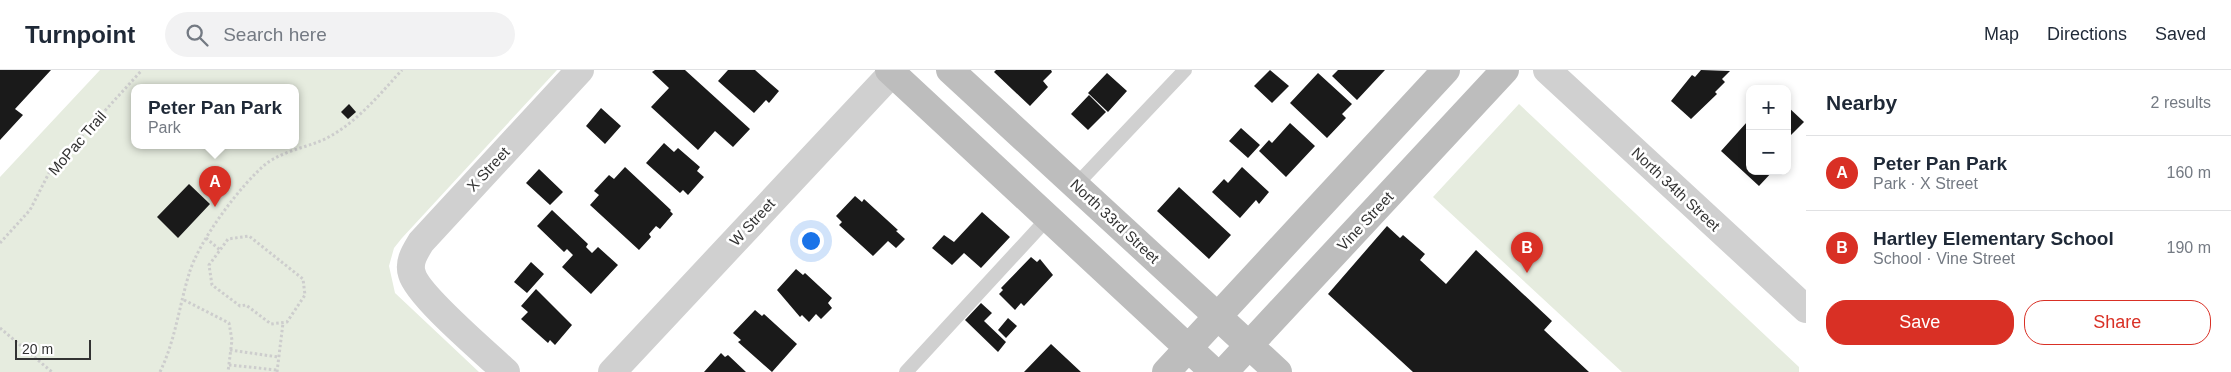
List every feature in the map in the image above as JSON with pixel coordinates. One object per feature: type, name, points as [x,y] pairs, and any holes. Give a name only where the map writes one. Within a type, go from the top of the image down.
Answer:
[{"type":"main road","name":"North 33rd Street","points":[[950,70],[1278,372]]},
{"type":"main road","points":[[1166,372],[1446,70]]},
{"type":"main road","name":"Vine Street","points":[[1224,372],[1505,70]]},
{"type":"main road","points":[[890,71],[1214,372]]},
{"type":"street","name":"X Street","points":[[506,372],[422,293],[412,274],[411,259],[421,242],[580,70]]},
{"type":"street","name":"North 34th Street","points":[[1547,70],[1806,309]]},
{"type":"street","name":"W Street","points":[[612,372],[890,71]]},
{"type":"lane","points":[[1076,185],[1185,70]]},
{"type":"lane","points":[[906,372],[1048,218]]},
{"type":"path","name":"MoPac Trail","points":[[0,243],[30,210],[50,171],[142,70]]},
{"type":"path","points":[[299,148],[323,140],[349,124],[364,112],[402,70]]},
{"type":"path","points":[[160,372],[168,356],[194,258],[206,238],[241,191],[267,164],[283,154],[297,149]]},
{"type":"path","points":[[249,236],[303,279],[305,295],[287,322],[271,324],[246,305],[240,306],[212,285],[209,265],[220,250],[228,239],[249,236]]},
{"type":"path","points":[[206,238],[220,250]]},
{"type":"path","points":[[184,300],[229,324],[232,334],[228,372]]},
{"type":"path","points":[[229,365],[277,371],[283,323]]},
{"type":"path","points":[[0,328],[52,372]]},
{"type":"path","points":[[230,350],[278,358]]},
{"type":"shaded area","points":[[100,70],[557,70],[402,238],[394,248],[389,266],[395,293],[479,372],[0,372],[0,177]]},
{"type":"shaded area","points":[[1519,104],[1799,367],[1799,372],[1622,372],[1433,197]]},
{"type":"building","points":[[0,70],[51,70],[15,109],[23,115],[0,140]]},
{"type":"building","points":[[655,70],[685,70],[750,129],[733,147],[715,131],[698,150],[651,107],[669,88],[652,72]]},
{"type":"building","points":[[728,70],[755,70],[779,91],[769,103],[766,100],[754,113],[718,81]]},
{"type":"building","points":[[996,70],[1051,70],[1052,72],[1043,81],[1048,87],[1030,106],[994,72]]},
{"type":"building","points":[[1270,70],[1289,86],[1272,103],[1254,86]]},
{"type":"building","points":[[1338,70],[1385,70],[1357,100],[1332,76]]},
{"type":"building","points":[[1701,70],[1730,71],[1722,79],[1725,82],[1715,92],[1717,94],[1691,119],[1671,101],[1692,75],[1695,77]]},
{"type":"building","points":[[1107,73],[1127,91],[1108,112],[1088,93]]},
{"type":"building","points":[[1318,73],[1352,104],[1342,114],[1346,118],[1327,138],[1290,103]]},
{"type":"building","points":[[1089,95],[1106,112],[1088,130],[1071,114]]},
{"type":"building","points":[[349,104],[356,112],[348,119],[341,112]]},
{"type":"building","points":[[601,108],[621,126],[605,144],[586,126]]},
{"type":"building","points":[[1791,110],[1804,122],[1791,135]]},
{"type":"building","points":[[1290,123],[1315,146],[1286,177],[1259,151],[1269,140],[1272,143]]},
{"type":"building","points":[[1746,123],[1746,174],[1721,151]]},
{"type":"building","points":[[1241,128],[1260,145],[1248,158],[1229,141]]},
{"type":"building","points":[[664,143],[674,152],[678,148],[700,167],[697,171],[704,177],[688,195],[683,190],[680,193],[646,163]]},
{"type":"building","points":[[625,167],[673,214],[660,229],[656,226],[649,234],[651,237],[639,250],[590,205],[599,195],[594,191],[609,175],[614,179]]},
{"type":"building","points":[[1242,167],[1269,192],[1259,204],[1256,200],[1240,218],[1212,192],[1224,179],[1228,183]]},
{"type":"building","points":[[539,169],[563,192],[550,205],[526,183]]},
{"type":"building","points":[[1747,175],[1769,175],[1759,186]]},
{"type":"building","points":[[189,184],[210,204],[178,238],[157,217]]},
{"type":"building","points":[[1179,187],[1231,235],[1209,259],[1157,211]]},
{"type":"building","points":[[855,196],[862,202],[864,199],[898,230],[896,231],[905,239],[896,248],[888,241],[873,256],[839,225],[842,222],[836,216]]},
{"type":"building","points":[[552,210],[588,244],[586,247],[592,253],[598,247],[618,265],[591,294],[562,267],[573,255],[567,249],[564,252],[537,226]]},
{"type":"building","points":[[982,212],[1010,237],[981,268],[964,253],[952,265],[932,248],[944,235],[954,242]]},
{"type":"building","points":[[1387,226],[1400,238],[1403,235],[1425,254],[1420,260],[1446,284],[1476,250],[1552,321],[1544,330],[1589,372],[1413,372],[1328,294]]},
{"type":"building","points":[[1031,257],[1037,262],[1040,259],[1053,275],[1024,306],[1021,303],[1015,310],[999,294],[1003,290],[1001,288]]},
{"type":"building","points":[[531,262],[544,274],[527,293],[514,282]]},
{"type":"building","points":[[796,269],[803,275],[805,273],[832,298],[828,303],[832,308],[821,319],[816,314],[809,322],[802,315],[800,317],[777,290]]},
{"type":"building","points":[[536,289],[572,325],[555,345],[550,340],[548,343],[521,319],[528,312],[521,306]]},
{"type":"building","points":[[981,303],[992,313],[984,321],[1006,342],[998,352],[965,320]]},
{"type":"building","points":[[755,310],[762,316],[764,314],[797,344],[772,372],[738,342],[741,340],[733,333]]},
{"type":"building","points":[[1008,318],[1017,326],[1006,338],[998,330]]},
{"type":"building","points":[[1051,344],[1081,372],[1024,372]]},
{"type":"building","points":[[721,353],[725,357],[728,355],[746,372],[704,372]]},
{"type":"place","name":"Peter Pan Park","points":[[215,207]]},
{"type":"place","name":"Hartley Elementary School","points":[[1527,273]]}]
